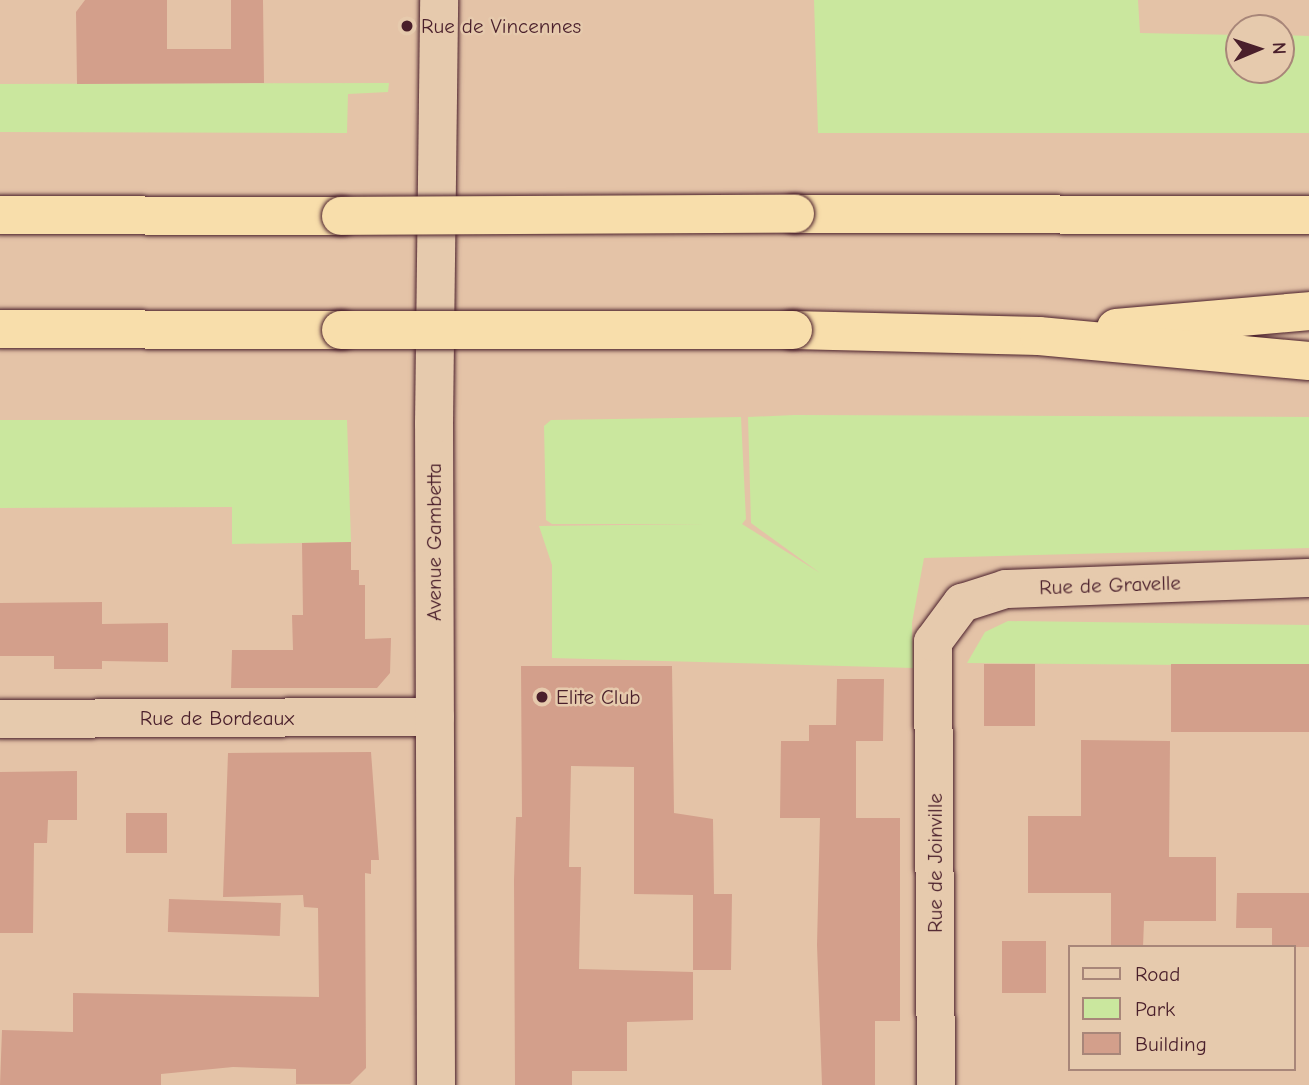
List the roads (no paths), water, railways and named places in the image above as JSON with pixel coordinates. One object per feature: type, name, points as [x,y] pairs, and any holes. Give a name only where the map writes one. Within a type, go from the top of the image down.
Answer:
[{"type":"highway","points":[[0,215],[1309,215]]},
{"type":"highway","points":[[1039,336],[1309,312]]},
{"type":"highway","points":[[0,329],[793,330],[1039,336],[1309,361]]},
{"type":"street","name":"Avenue Gambetta","points":[[436,1085],[439,0]]},
{"type":"street","name":"Rue de Gravelle","points":[[933,642],[962,603],[1006,589],[1309,578]]},
{"type":"street","name":"Rue de Joinville","points":[[933,642],[936,1085]]},
{"type":"street","name":"Rue de Bordeaux","points":[[0,719],[435,717]]},
{"type":"place","name":"Rue de Vincennes","points":[[407,26]]},
{"type":"place","name":"Elite Club","points":[[542,697]]}]
